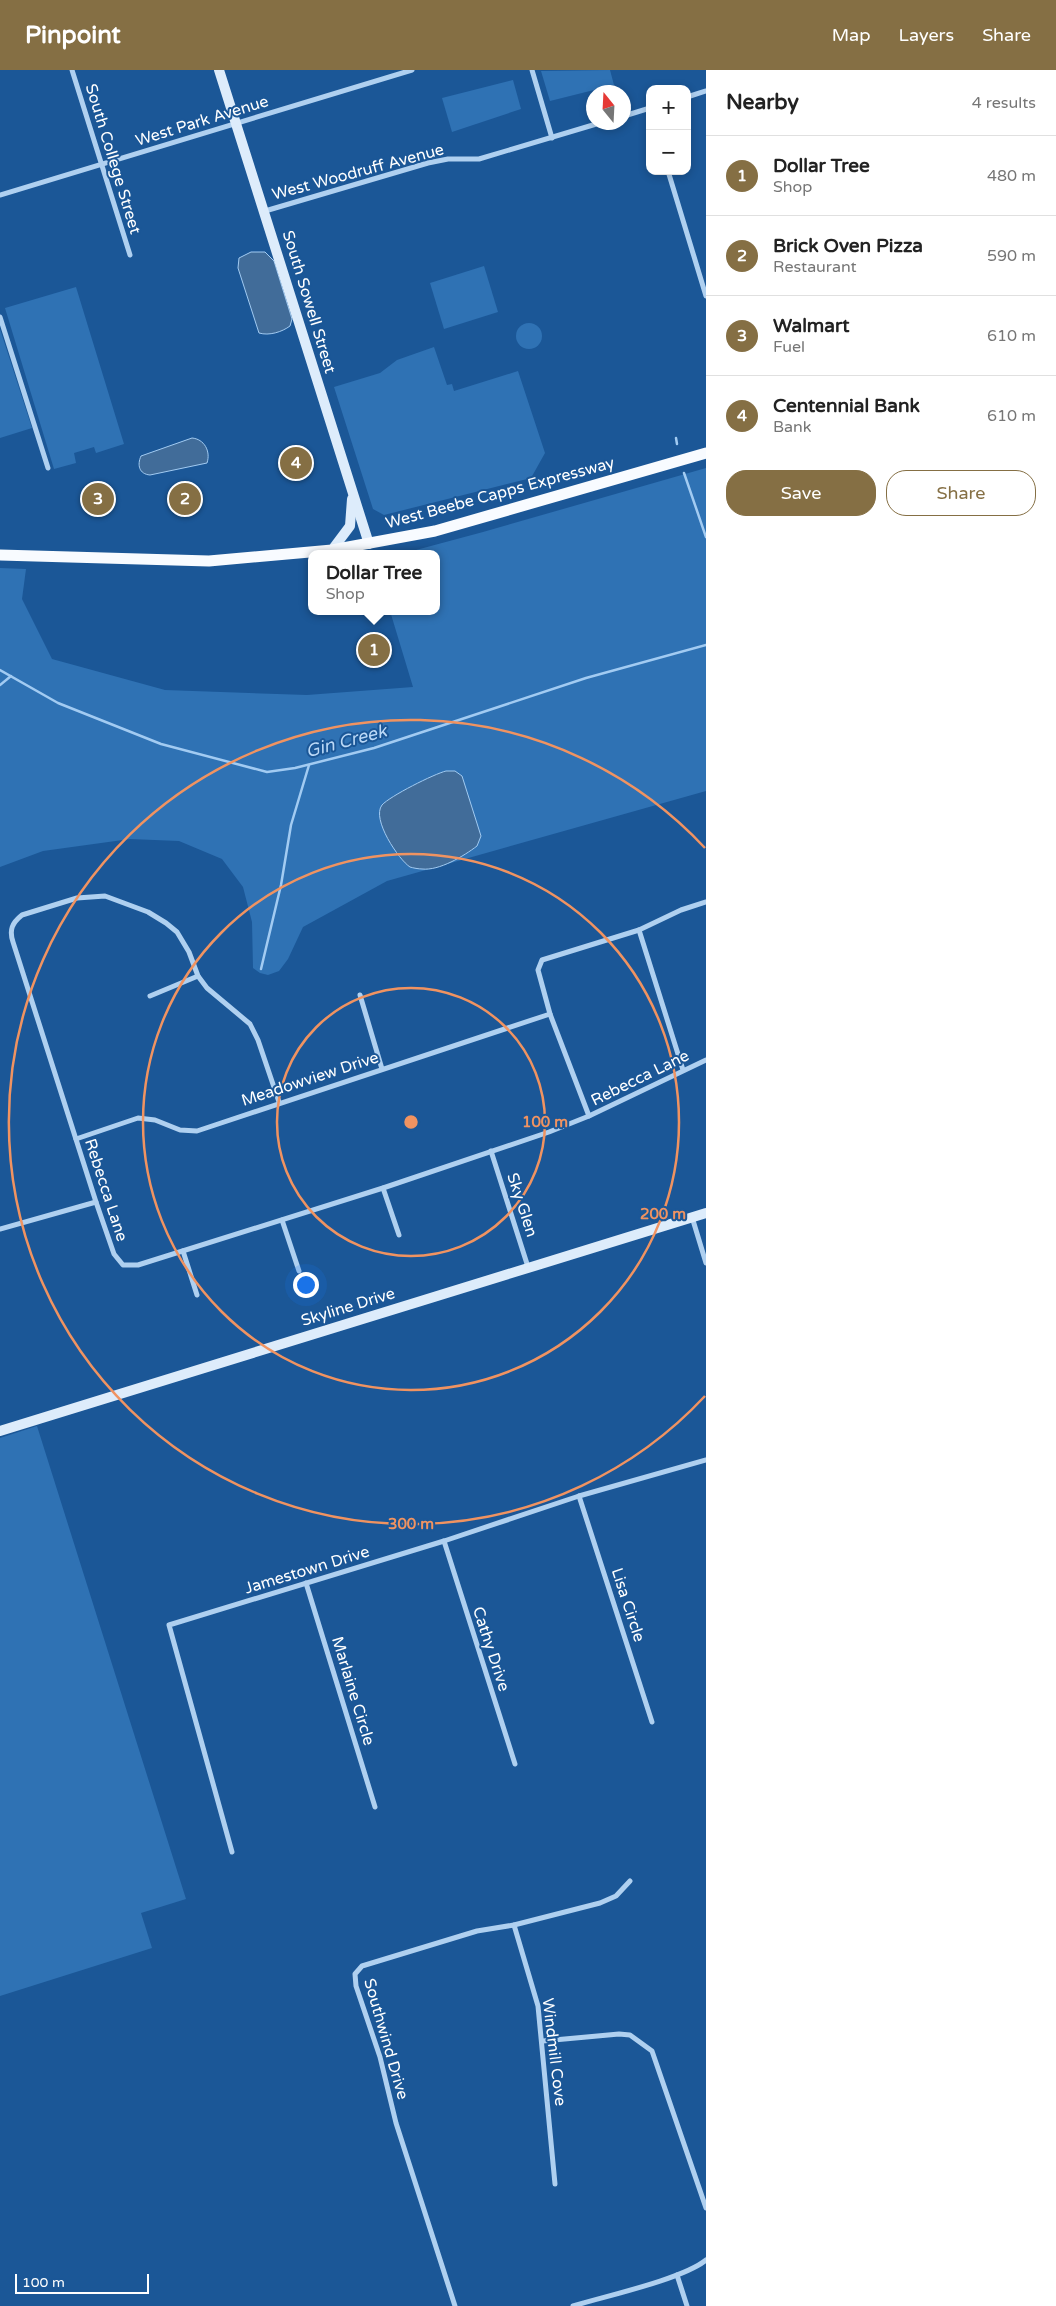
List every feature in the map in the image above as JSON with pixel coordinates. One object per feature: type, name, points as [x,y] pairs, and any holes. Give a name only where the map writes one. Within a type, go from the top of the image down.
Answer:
[{"type":"main road","name":"West Beebe Capps Expressway","points":[[332,550],[435,531],[706,453]]},
{"type":"main road","name":"West Beebe Capps Expressway","points":[[0,555],[209,561],[308,552]]},
{"type":"street","name":"South College Street","points":[[72,70],[103,164],[130,256]]},
{"type":"street","name":"South Sowell Street","points":[[219,70],[369,544]]},
{"type":"street","name":"West Park Avenue","points":[[0,195],[412,70]]},
{"type":"street","points":[[532,70],[552,138]]},
{"type":"street","points":[[691,96],[706,91]]},
{"type":"street","points":[[631,114],[646,111]]},
{"type":"street","name":"West Woodruff Avenue","points":[[265,211],[428,163],[448,159],[478,158],[586,127]]},
{"type":"street","points":[[669,175],[706,296]]},
{"type":"street","points":[[0,317],[48,468]]},
{"type":"street","points":[[332,550],[350,526],[352,488]]},
{"type":"street","name":"Rebecca Lane","points":[[279,1102],[258,1040],[250,1024],[207,988],[198,976],[189,952],[178,932],[148,912],[105,896],[77,898],[22,915],[15,920],[11,926],[11,934],[96,1202],[114,1254],[123,1265],[138,1265],[384,1188],[491,1151],[589,1116],[706,1060]]},
{"type":"street","points":[[589,1116],[550,1014],[538,970],[542,960],[639,930],[681,910],[706,902]]},
{"type":"street","points":[[639,930],[683,1070]]},
{"type":"street","points":[[150,996],[198,976]]},
{"type":"street","points":[[360,995],[382,1069]]},
{"type":"street","name":"Meadowview Drive","points":[[76,1139],[138,1118],[155,1120],[180,1130],[197,1131],[279,1102],[550,1014]]},
{"type":"street","name":"Sky Glen","points":[[491,1151],[528,1267]]},
{"type":"street","points":[[384,1188],[399,1235]]},
{"type":"street","points":[[0,1229],[96,1202]]},
{"type":"street","name":"Skyline Drive","points":[[0,1432],[706,1213]]},
{"type":"street","points":[[692,1217],[706,1263]]},
{"type":"street","points":[[282,1220],[299,1271]]},
{"type":"street","points":[[183,1251],[197,1295]]},
{"type":"street","name":"Jamestown Drive","points":[[232,1852],[169,1625],[444,1541],[579,1496],[706,1460]]},
{"type":"street","name":"Lisa Circle","points":[[579,1496],[652,1722]]},
{"type":"street","name":"Cathy Drive","points":[[444,1541],[515,1764]]},
{"type":"street","name":"Marlaine Circle","points":[[306,1583],[375,1807]]},
{"type":"street","name":"Southwind Drive","points":[[456,2306],[396,2123],[380,2057],[356,1986],[355,1974],[362,1966],[370,1963],[477,1931],[514,1925],[600,1903],[616,1896],[630,1881]]},
{"type":"street","name":"Windmill Cove","points":[[514,1925],[538,2006],[543,2041],[555,2184]]},
{"type":"street","points":[[543,2041],[619,2034],[630,2035],[652,2051],[706,2208]]},
{"type":"street","points":[[574,2306],[677,2275],[698,2267],[706,2260]]},
{"type":"street","points":[[677,2275],[687,2306]]},
{"type":"shaded area","points":[[610,70],[614,85],[586,85],[586,92],[550,101],[541,71]]},
{"type":"shaded area","points":[[513,80],[521,109],[452,132],[442,98]]},
{"type":"shaded area","points":[[251,252],[265,252],[274,261],[292,319],[290,326],[279,332],[271,334],[259,333],[238,268],[239,258]]},
{"type":"shaded area","points":[[484,266],[498,312],[444,329],[430,283]]},
{"type":"shaded area","points":[[76,287],[124,444],[96,453],[94,447],[74,453],[76,463],[54,469],[5,308]]},
{"type":"shaded area","points":[[529,323],[538,327],[542,336],[538,345],[529,349],[520,345],[516,336],[520,327]]},
{"type":"shaded area","points":[[0,329],[32,428],[0,438]]},
{"type":"shaded area","points":[[434,347],[447,385],[452,384],[454,391],[518,371],[545,453],[531,478],[384,515],[373,509],[334,387],[380,373],[397,360]]},
{"type":"shaded area","points":[[192,438],[200,441],[205,446],[208,454],[207,463],[150,475],[141,471],[139,463],[141,456]]},
{"type":"shaded area","points":[[706,468],[706,791],[387,881],[303,927],[288,959],[279,971],[268,975],[260,973],[253,968],[252,922],[243,887],[222,859],[179,841],[130,839],[43,851],[0,867],[0,568],[26,569],[22,599],[52,659],[165,690],[307,695],[413,687],[391,615],[440,615],[440,550],[416,550]]},
{"type":"shaded area","points":[[446,771],[455,771],[462,776],[481,836],[477,846],[451,862],[429,869],[410,867],[393,848],[383,829],[380,820],[382,805],[394,796]]},
{"type":"shaded area","points":[[37,1426],[186,1899],[141,1913],[152,1948],[0,1996],[0,1438]]},
{"type":"waterway","points":[[676,438],[677,444]]},
{"type":"waterway","points":[[684,473],[706,537]]},
{"type":"waterway","name":"Gin Creek","points":[[0,670],[58,703],[161,744],[267,772],[295,768],[374,748],[586,678],[706,645]]},
{"type":"waterway","points":[[0,685],[11,676]]},
{"type":"waterway","points":[[261,969],[281,885],[291,825],[309,765]]},
{"type":"place","name":"Centennial Bank","points":[[296,463]]},
{"type":"place","name":"Walmart","points":[[98,499]]},
{"type":"place","name":"Brick Oven Pizza","points":[[185,499]]},
{"type":"place","name":"Dollar Tree","points":[[374,650]]}]
